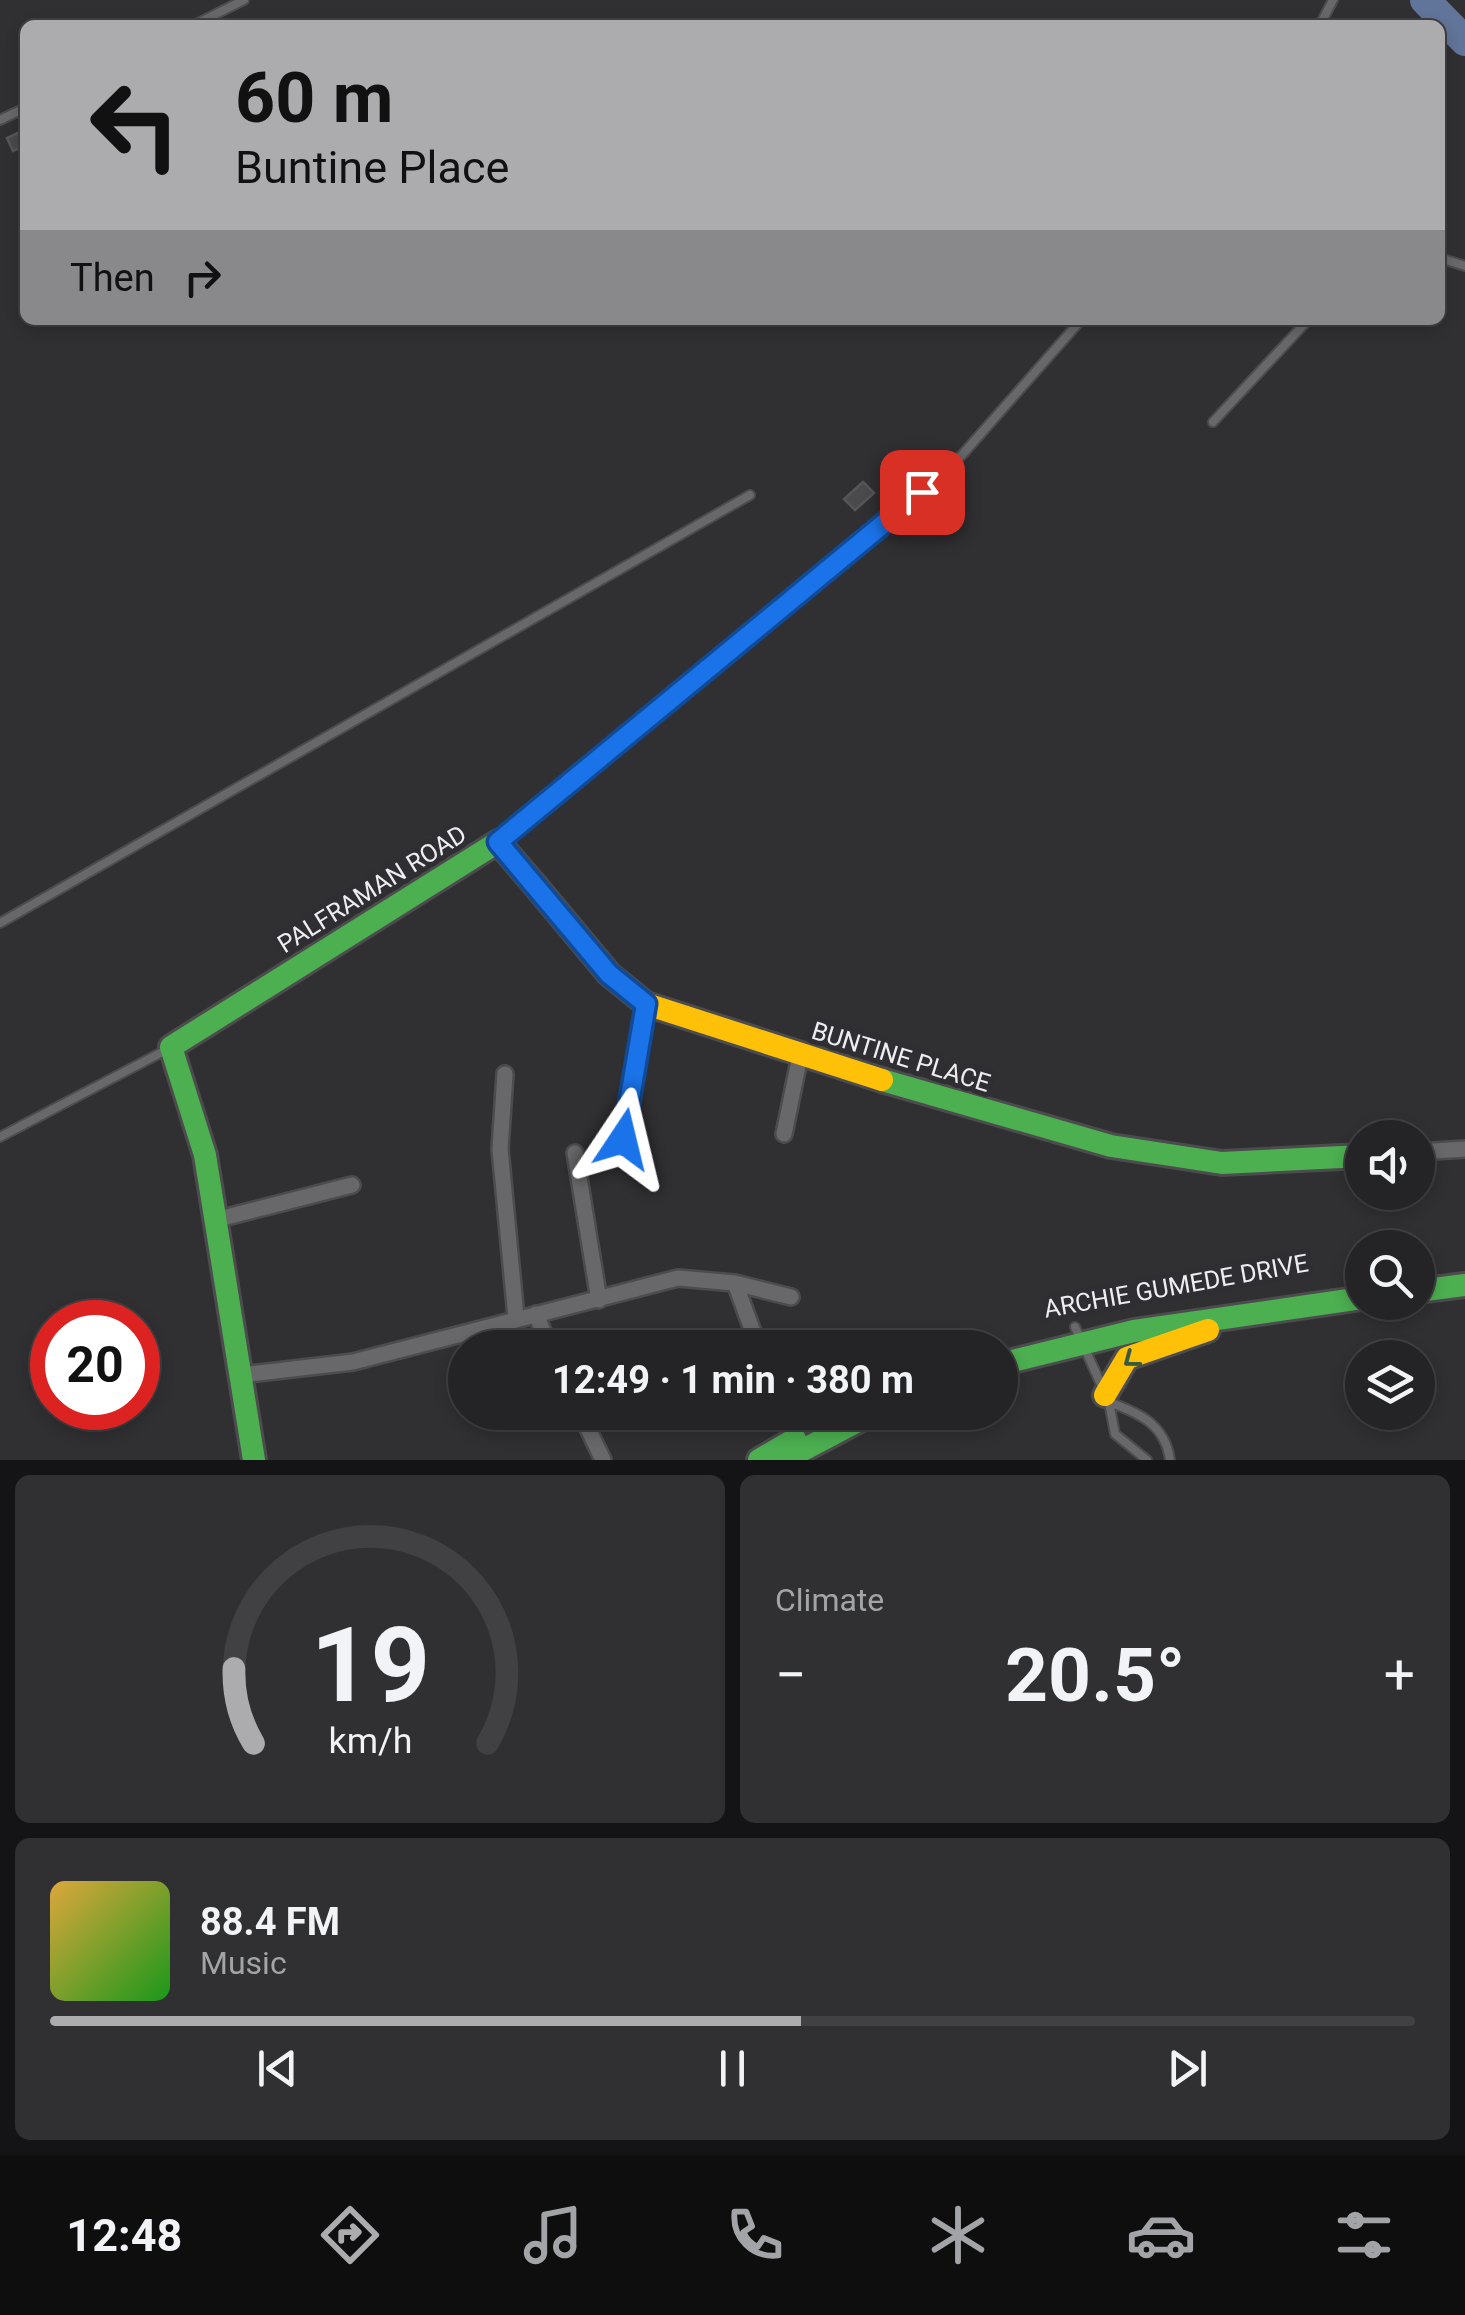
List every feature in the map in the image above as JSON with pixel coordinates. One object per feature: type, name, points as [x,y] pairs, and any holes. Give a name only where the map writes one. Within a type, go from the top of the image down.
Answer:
[{"type":"street","name":"BUNTINE PLACE","points":[[498,842],[609,974],[646,1004],[800,1056],[1094,1142],[1189,1161],[1266,1163],[1345,1157]]},
{"type":"street","name":"PALFRAMAN ROAD","points":[[172,1047],[498,842]]},
{"type":"street","points":[[172,1047],[197,1121],[254,1460]]},
{"type":"street","points":[[784,1134],[800,1056]]},
{"type":"street","points":[[505,1074],[500,1149],[516,1318]]},
{"type":"street","points":[[1435,1151],[1465,1149]]},
{"type":"street","points":[[575,1152],[599,1300]]},
{"type":"street","points":[[215,1220],[352,1186]]},
{"type":"street","points":[[1435,1274],[1465,1271]]},
{"type":"street","points":[[241,1375],[353,1362],[678,1278],[735,1284],[791,1297]]},
{"type":"street","points":[[735,1284],[752,1330]]},
{"type":"street","points":[[1435,1288],[1465,1285]]},
{"type":"street","name":"ARCHIE GUMEDE DRIVE","points":[[1018,1345],[1345,1286]]},
{"type":"street","name":"ARCHIE GUMEDE DRIVE","points":[[1018,1357],[1077,1333],[1345,1300]]},
{"type":"street","points":[[1107,1399],[1127,1358],[1208,1330],[1278,1318],[1323,1303]]},
{"type":"street","points":[[536,1314],[543,1330]]},
{"type":"street","points":[[589,1430],[603,1460]]},
{"type":"street","points":[[759,1460],[814,1430]]},
{"type":"street","points":[[784,1460],[841,1430]]},
{"type":"lane","points":[[204,20],[244,0]]},
{"type":"lane","name":"PALFRAMAN ROAD","points":[[498,842],[902,510],[962,456],[1077,325]]},
{"type":"lane","points":[[1213,422],[1303,325]]},
{"type":"lane","points":[[0,923],[750,495]]},
{"type":"lane","points":[[623,1139],[646,1004]]},
{"type":"lane","points":[[0,1137],[172,1047]]},
{"type":"lane","points":[[1077,1333],[1107,1399],[1115,1434],[1147,1460]]},
{"type":"lane","points":[[1107,1399],[1137,1411],[1158,1429],[1170,1460]]},
{"type":"building","points":[[20,132],[20,148],[13,151],[7,138]]},
{"type":"building","points":[[863,482],[874,493],[855,510],[844,499]]},
{"type":"waterway","points":[[1425,0],[1445,20]]},
{"type":"waterway","points":[[1445,20],[1465,41]]},
{"type":"traffic: fast","points":[[254,1460],[205,1155],[171,1047],[498,842],[534,884]]},
{"type":"traffic: fast","points":[[882,1080],[1111,1146],[1222,1163],[1345,1157]]},
{"type":"traffic: fast","points":[[1435,1289],[1465,1285]]},
{"type":"traffic: fast","points":[[1018,1360],[1134,1331],[1345,1300]]},
{"type":"traffic: fast","points":[[784,1460],[841,1430]]},
{"type":"traffic: fast","points":[[759,1460],[795,1439]]},
{"type":"traffic: slow","points":[[534,884],[609,974],[646,1004],[882,1080]]},
{"type":"traffic: slow","points":[[1105,1395],[1127,1358],[1208,1330]]},
{"type":"route","points":[[623,1139],[646,1004],[609,974],[498,842],[922,492]]}]
